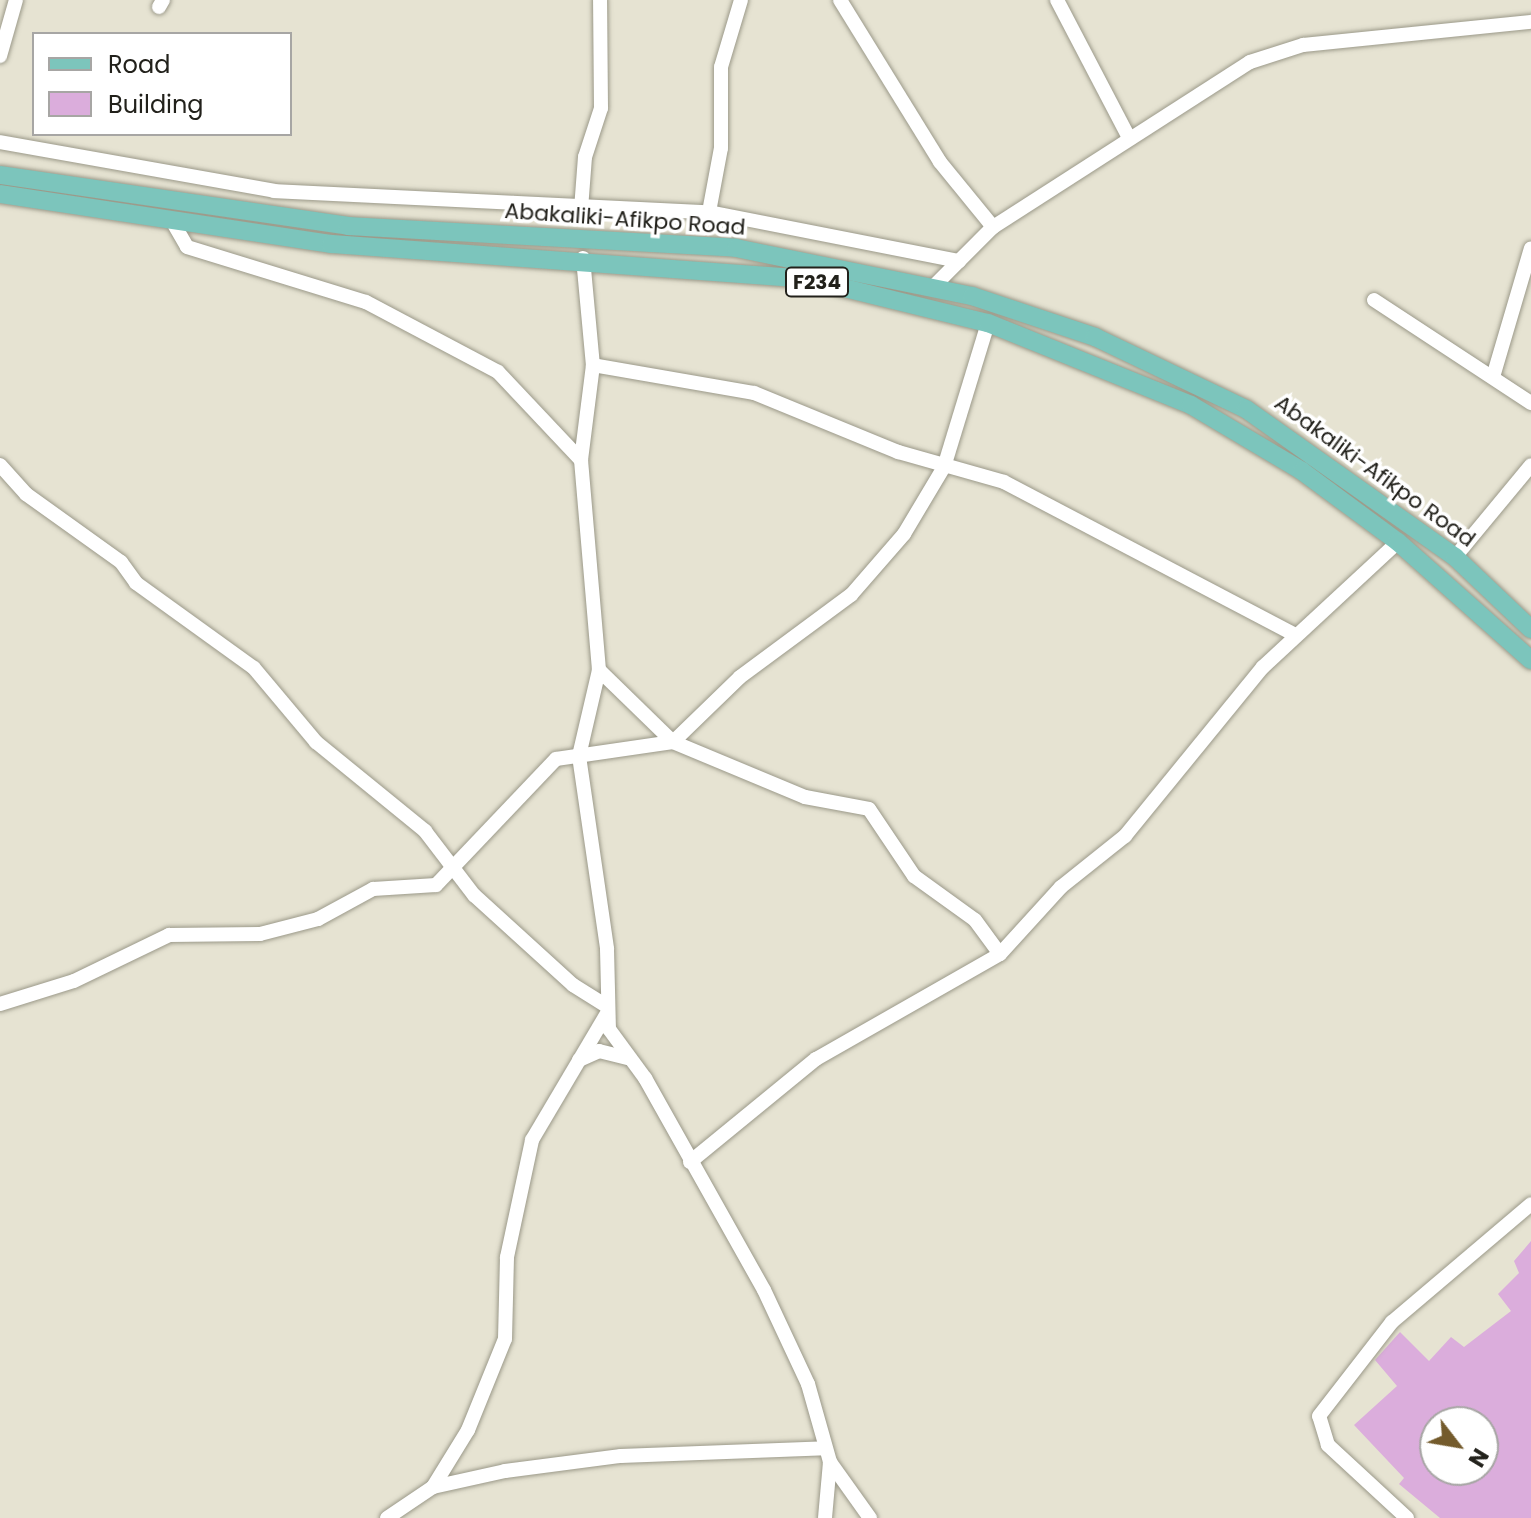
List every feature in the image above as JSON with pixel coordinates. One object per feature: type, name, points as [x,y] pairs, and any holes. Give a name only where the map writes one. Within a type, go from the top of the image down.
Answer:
[{"type":"main road","name":"Abakaliki-Afikpo Road","points":[[0,175],[348,226],[702,244],[934,286],[1180,372],[1306,445],[1455,557],[1531,629]]},
{"type":"main road","name":"F234","points":[[1,196],[175,226],[331,244],[583,258],[807,279],[988,323],[1191,405],[1302,471],[1398,542],[1531,660]]},
{"type":"street","points":[[0,56],[16,0]]},
{"type":"street","points":[[581,209],[585,157],[601,108],[600,0]]},
{"type":"street","points":[[709,212],[721,148],[721,67],[741,0]]},
{"type":"street","points":[[840,0],[940,162],[993,227]]},
{"type":"street","points":[[1057,0],[1129,138]]},
{"type":"street","points":[[934,286],[993,227],[1250,62],[1303,45],[1531,22]]},
{"type":"street","points":[[0,142],[274,191],[581,209],[709,212],[959,261]]},
{"type":"street","points":[[175,226],[187,247],[366,302],[498,372],[581,460]]},
{"type":"street","points":[[1493,377],[1531,248]]},
{"type":"street","points":[[583,258],[593,365],[581,460],[599,670],[579,756],[607,949],[607,1010],[627,1058],[690,1162],[784,1330],[819,1413],[827,1455],[825,1518]]},
{"type":"street","points":[[1374,300],[1531,403]]},
{"type":"street","points":[[0,1004],[74,981],[169,935],[288,928],[373,889],[436,885],[454,869],[539,769],[579,756],[673,742],[740,677],[851,595],[904,534],[944,467],[988,323]]},
{"type":"street","points":[[593,365],[754,393],[944,467],[1030,493],[1295,635]]},
{"type":"street","points":[[0,465],[26,494],[121,562],[136,583],[254,668],[298,723],[425,831],[454,869],[573,985],[607,1010]]},
{"type":"street","points":[[1455,557],[1531,465]]},
{"type":"street","points":[[690,1162],[816,1059],[1000,954],[1061,887],[1125,836],[1295,635],[1398,542]]},
{"type":"street","points":[[599,670],[673,742],[805,797],[869,809],[914,876],[975,920],[1000,954]]},
{"type":"street","points":[[387,1518],[433,1487],[468,1430],[505,1339],[507,1257],[523,1168],[575,1062],[607,1010]]},
{"type":"street","points":[[575,1062],[599,1051],[627,1058]]},
{"type":"street","points":[[1407,1518],[1328,1445],[1319,1416],[1392,1322],[1531,1204]]},
{"type":"street","points":[[433,1487],[621,1456],[827,1455]]},
{"type":"street","points":[[827,1455],[870,1518]]},
{"type":"building","points":[[1531,1241],[1531,1518],[1440,1518],[1399,1484],[1404,1478],[1354,1425],[1397,1386],[1375,1360],[1400,1332],[1429,1361],[1451,1337],[1464,1347],[1511,1311],[1498,1294],[1519,1273],[1514,1261]]}]
